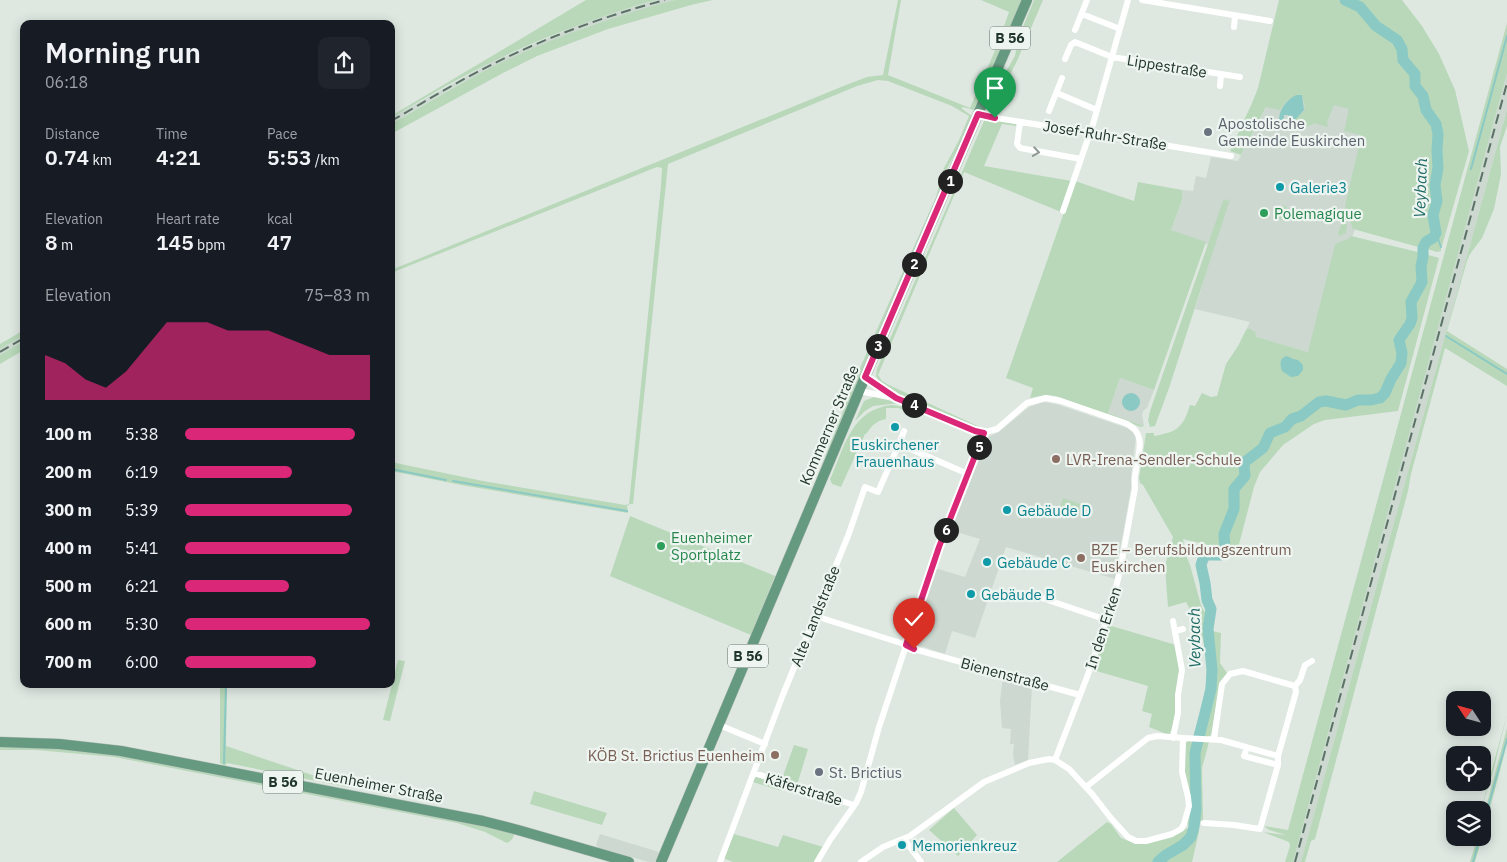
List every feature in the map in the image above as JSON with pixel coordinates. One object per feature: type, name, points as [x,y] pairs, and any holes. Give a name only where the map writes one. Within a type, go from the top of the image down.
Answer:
[{"type":"main road","name":"Kommerner Straße","points":[[661,862],[1026,0]]},
{"type":"main road","name":"Euenheimer Straße","points":[[0,742],[59,744],[143,754],[482,821],[535,834],[629,862]]},
{"type":"street","points":[[1075,30],[1087,0]]},
{"type":"street","points":[[1063,211],[1097,110],[1128,0]]},
{"type":"street","points":[[1142,0],[1270,21]]},
{"type":"street","points":[[1082,14],[1120,29]]},
{"type":"street","points":[[1234,27],[1235,16]]},
{"type":"street","name":"Lippestraße","points":[[1065,59],[1071,45],[1075,42],[1112,57],[1240,78]]},
{"type":"street","name":"Lippestraße","points":[[1220,86],[1221,74]]},
{"type":"street","points":[[1049,111],[1062,78]]},
{"type":"street","points":[[1057,93],[1097,110]]},
{"type":"street","name":"Josef-Ruhr-Straße","points":[[978,114],[1231,156]]},
{"type":"street","points":[[1020,122],[1017,144],[1020,148],[1081,159]]},
{"type":"street","points":[[817,862],[854,805],[863,786],[879,727],[939,547],[984,433],[896,398],[865,377]]},
{"type":"street","points":[[859,392],[896,398]]},
{"type":"street","name":"In den Erken","points":[[984,433],[997,429],[1027,403],[1046,398],[1061,401],[1126,423],[1138,433],[1140,441],[1135,488],[1118,582],[1107,620],[1055,760]]},
{"type":"street","points":[[904,431],[899,444],[968,474]]},
{"type":"street","name":"Alte Landstraße","points":[[720,862],[848,536],[865,487],[878,492],[899,444]]},
{"type":"street","points":[[1020,595],[1036,596],[1107,620]]},
{"type":"street","name":"Bienenstraße","points":[[815,616],[914,649],[1080,695]]},
{"type":"street","points":[[1172,738],[1178,714],[1178,695],[1182,670],[1173,621]]},
{"type":"street","points":[[1175,631],[1183,630]]},
{"type":"street","points":[[1204,823],[1260,829],[1296,692],[1295,686],[1300,680],[1305,665],[1312,661]]},
{"type":"street","points":[[1214,739],[1222,684],[1230,674],[1243,670],[1295,686]]},
{"type":"street","points":[[719,725],[765,744]]},
{"type":"street","points":[[1086,787],[1148,738],[1154,736],[1214,739],[1278,756]]},
{"type":"street","points":[[861,862],[883,847],[904,839],[924,828],[984,782],[1029,763],[1049,759],[1055,760],[1069,769],[1123,833],[1132,840],[1140,842],[1172,834],[1182,827],[1187,816],[1189,802],[1182,772],[1183,738]]},
{"type":"street","points":[[1247,747],[1244,756],[1278,765]]},
{"type":"street","name":"Käferstraße","points":[[754,773],[854,805]]},
{"type":"street","points":[[904,839],[921,862]]},
{"type":"shaded area","points":[[656,0],[675,0],[589,26],[518,55],[461,83],[395,122],[395,116],[492,62],[585,22]]},
{"type":"shaded area","points":[[1507,73],[1507,110],[1301,862],[1293,862]]},
{"type":"shaded area","points":[[1271,91],[1380,111],[1355,229],[1312,353],[1255,337],[1249,328],[1246,330],[1250,322],[1195,309],[1214,247],[1171,230],[1182,200],[1182,190],[1193,191],[1196,176],[1206,178],[1211,157],[1238,161],[1266,108]]},
{"type":"shaded area","points":[[20,337],[20,343],[0,355],[0,349]]},
{"type":"shaded area","points":[[1120,378],[1154,390],[1147,408],[1142,414],[1144,426],[1108,413]]},
{"type":"shaded area","points":[[1043,402],[1056,404],[1127,428],[1136,437],[1131,488],[1115,579],[1006,547],[975,638],[952,631],[945,654],[914,644],[912,638],[935,568],[965,577],[980,539],[950,530],[986,438],[999,432],[1029,407]]},
{"type":"shaded area","points":[[1003,677],[1032,685],[1028,760],[1015,765],[1013,755],[1014,744],[1010,744],[1011,729],[1002,728],[1000,701]]},
{"type":"shaded area","points":[[600,834],[659,852],[655,862],[599,848],[596,845]]},
{"type":"green space","points":[[586,0],[656,0],[609,14],[540,40],[464,76],[395,116],[395,114]]},
{"type":"green space","points":[[675,0],[713,0],[608,29],[537,56],[395,132],[395,122],[501,63],[574,32]]},
{"type":"green space","points":[[898,0],[901,0],[888,75],[970,108],[997,46],[1009,12],[981,0],[1022,0],[975,110],[962,107],[972,116],[959,147],[946,170],[944,170],[943,184],[780,569],[859,370],[936,197],[944,168],[969,116],[952,106],[888,81],[878,80],[857,86],[668,164],[633,504],[627,506],[628,513],[461,485],[395,472],[395,463],[483,481],[625,505],[629,504],[662,168],[657,167],[395,271],[395,268],[846,85],[867,77],[883,75]]},
{"type":"green space","points":[[1034,0],[1043,0],[1017,61],[991,112],[988,112],[1001,80],[1015,56],[1018,39]]},
{"type":"green space","points":[[1279,0],[1338,0],[1361,11],[1376,28],[1395,40],[1399,47],[1402,62],[1412,73],[1414,88],[1421,95],[1425,111],[1435,124],[1437,134],[1437,165],[1432,217],[1435,231],[1425,241],[1422,248],[1353,229],[1345,206],[1361,135],[1344,131],[1349,109],[1334,105],[1327,122],[1328,127],[1314,123],[1307,127],[1301,127],[1298,123],[1290,123],[1303,112],[1305,107],[1302,95],[1296,95],[1286,102],[1280,110],[1266,107],[1241,155],[1230,151],[1258,88]]},
{"type":"green space","points":[[1353,0],[1402,0],[1422,26],[1439,54],[1455,90],[1469,151],[1442,246],[1438,237],[1438,227],[1435,218],[1438,201],[1439,125],[1426,108],[1424,96],[1417,87],[1416,73],[1406,60],[1401,39],[1380,25],[1367,9]]},
{"type":"green space","points":[[1507,23],[1507,73],[1293,862],[1285,862],[1290,846],[1289,842],[1263,832],[1286,835],[1269,830],[1264,826],[1288,830]]},
{"type":"green space","points":[[1507,110],[1507,126],[1500,147],[1501,174],[1494,209],[1482,238],[1467,261],[1447,331],[1507,369],[1507,386],[1445,348],[1315,839],[1311,841],[1305,862],[1301,862]]},
{"type":"green space","points":[[988,119],[1016,124],[1017,126],[1002,124],[984,166],[1072,181],[1061,212],[964,172],[878,375],[882,381],[889,385],[982,429],[908,400],[883,384],[876,376],[877,369],[984,121]]},
{"type":"green space","points":[[1075,181],[1134,201],[1138,182],[1182,190],[1182,200],[1171,230],[1206,242],[1154,390],[1120,378],[1108,413],[1144,426],[1141,427],[1056,396],[1045,395],[1030,398],[1033,388],[1006,378]]},
{"type":"green space","points":[[1224,198],[1228,201],[1230,199],[1169,388],[1155,426],[1150,427],[1148,420],[1150,411]]},
{"type":"green space","points":[[1283,206],[1288,208],[1290,213],[1288,218],[1283,220],[1278,218],[1276,213],[1278,208]]},
{"type":"green space","points":[[1343,221],[1347,225],[1346,233],[1340,236],[1338,233]]},
{"type":"green space","points":[[1351,236],[1422,253],[1419,266],[1420,284],[1409,302],[1409,323],[1398,339],[1401,355],[1400,363],[1383,393],[1370,398],[1359,398],[1347,403],[1326,400],[1318,401],[1302,414],[1293,417],[1281,426],[1268,432],[1256,450],[1244,461],[1244,474],[1232,490],[1231,512],[1222,533],[1224,549],[1183,539],[1185,553],[1201,605],[1207,616],[1205,625],[1207,630],[1221,633],[1220,663],[1227,673],[1220,683],[1211,735],[1208,737],[1193,736],[1202,704],[1207,659],[1193,610],[1191,611],[1186,602],[1168,607],[1165,566],[1173,537],[1143,485],[1140,483],[1139,478],[1146,433],[1154,433],[1154,436],[1168,433],[1178,428],[1185,419],[1190,405],[1195,406],[1202,393],[1211,397],[1217,396],[1226,364],[1249,328],[1255,332],[1256,337],[1308,352],[1335,245]]},
{"type":"green space","points":[[1437,237],[1441,251],[1437,252],[1424,248],[1428,241]]},
{"type":"green space","points":[[1425,254],[1439,258],[1398,411],[1325,420],[1314,424],[1283,445],[1260,472],[1254,487],[1237,552],[1228,550],[1227,533],[1234,520],[1237,507],[1235,492],[1239,484],[1247,477],[1247,467],[1250,460],[1265,449],[1274,434],[1292,425],[1293,421],[1304,417],[1317,406],[1326,403],[1347,407],[1362,401],[1374,402],[1382,400],[1404,363],[1405,356],[1402,342],[1413,325],[1413,304],[1424,285],[1423,267]]},
{"type":"green space","points":[[20,332],[20,337],[0,349],[0,344]]},
{"type":"green space","points":[[20,343],[20,352],[0,364],[0,355]]},
{"type":"green space","points":[[874,397],[900,403],[873,406],[855,421],[864,401]]},
{"type":"green space","points":[[892,405],[916,412],[915,414],[898,408],[886,408],[886,419],[873,425],[865,434],[841,487],[832,484],[830,479],[852,430],[868,413]]},
{"type":"green space","points":[[1063,498],[1080,504],[1077,513],[1060,507]]},
{"type":"green space","name":"Euenheimer Sportplatz","points":[[630,516],[775,576],[751,635],[610,576]]},
{"type":"green space","points":[[1108,625],[1176,645],[1180,664],[1180,679],[1176,712],[1169,735],[1149,727],[1152,714],[1142,711],[1148,686],[1093,670]]},
{"type":"green space","points":[[398,660],[405,661],[390,721],[383,720],[391,688],[395,688],[395,672]]},
{"type":"green space","points":[[220,688],[227,688],[226,746],[351,788],[227,763],[225,766],[220,763]]},
{"type":"green space","points":[[1507,714],[1491,778],[1491,773]]},
{"type":"green space","points":[[1507,728],[1507,744],[1491,805],[1491,801],[1488,801]]},
{"type":"green space","points":[[1188,741],[1196,741],[1193,759],[1194,822],[1196,812],[1197,752],[1199,742],[1209,742],[1202,768],[1203,820],[1199,822],[1199,832],[1192,862],[1057,862],[1107,822],[1111,824],[1121,838],[1134,843],[1178,834],[1189,827],[1187,823],[1191,809],[1184,774],[1186,743]]},
{"type":"green space","points":[[14,745],[108,752],[476,823],[514,835],[507,843],[485,832],[457,823],[114,757],[36,750],[0,750],[0,746]]},
{"type":"green space","points":[[794,745],[808,749],[797,785],[784,781],[785,777],[783,776]]},
{"type":"green space","points":[[757,777],[784,785],[782,791],[753,782],[754,778]]},
{"type":"green space","points":[[534,791],[607,813],[602,825],[530,804]]},
{"type":"green space","points":[[954,808],[977,835],[958,856],[929,830]]},
{"type":"green space","points":[[734,834],[778,847],[783,835],[823,847],[814,862],[733,862],[723,858]]},
{"type":"green space","points":[[1475,846],[1480,846],[1475,862],[1470,862]]},
{"type":"water","points":[[1296,95],[1302,95],[1304,110],[1294,121],[1287,124],[1288,115],[1284,115],[1283,123],[1279,119],[1282,108]]},
{"type":"water","points":[[1287,356],[1298,360],[1303,365],[1303,370],[1298,376],[1291,377],[1282,371],[1281,360]]},
{"type":"water","points":[[1127,393],[1135,393],[1140,398],[1138,409],[1127,411],[1122,406],[1122,398]]},
{"type":"waterway","name":"Veybach","points":[[1158,862],[1183,845],[1191,837],[1194,827],[1196,810],[1195,753],[1211,689],[1212,670],[1208,629],[1211,609],[1207,600],[1201,565],[1206,555],[1221,555],[1225,549],[1224,534],[1234,509],[1234,489],[1245,476],[1244,465],[1246,461],[1263,448],[1270,433],[1285,427],[1292,419],[1301,416],[1319,402],[1326,401],[1346,405],[1358,400],[1380,398],[1385,393],[1401,363],[1402,353],[1399,340],[1410,324],[1412,318],[1411,302],[1422,282],[1423,248],[1426,242],[1434,237],[1436,233],[1433,215],[1437,201],[1435,185],[1438,168],[1438,134],[1436,124],[1426,110],[1423,96],[1415,86],[1415,74],[1403,60],[1402,49],[1397,40],[1376,26],[1360,7],[1345,0]]},
{"type":"waterway","points":[[1471,169],[1507,36]]},
{"type":"waterway","points":[[1436,233],[1441,247]]},
{"type":"waterway","points":[[1446,336],[1507,374]]},
{"type":"waterway","points":[[395,470],[446,480]]},
{"type":"waterway","points":[[453,481],[627,511]]},
{"type":"waterway","points":[[224,763],[226,688]]},
{"type":"waterway","points":[[1490,801],[1507,739]]},
{"type":"waterway","points":[[1473,862],[1478,846]]},
{"type":"railway","points":[[395,119],[469,76],[525,49],[594,22],[665,0]]},
{"type":"railway","points":[[1295,862],[1507,83]]},
{"type":"railway","points":[[0,352],[20,340]]},
{"type":"place","name":"Apostolische Gemeinde Euskirchen","points":[[1208,132]]},
{"type":"place","name":"Galerie3","points":[[1280,187]]},
{"type":"place","name":"Polemagique","points":[[1264,213]]},
{"type":"place","name":"Euskirchener Frauenhaus","points":[[895,427]]},
{"type":"place","name":"LVR-Irena-Sendler-Schule","points":[[1056,459]]},
{"type":"place","name":"Gebäude D","points":[[1007,510]]},
{"type":"place","name":"Euenheimer Sportplatz","points":[[661,546]]},
{"type":"place","name":"BZE – Berufsbildungszentrum Euskirchen","points":[[1081,558]]},
{"type":"place","name":"Gebäude C","points":[[987,562]]},
{"type":"place","name":"Gebäude B","points":[[971,594]]},
{"type":"place","name":"KÖB St. Brictius Euenheim","points":[[775,755]]},
{"type":"place","name":"St. Brictius","points":[[819,772]]},
{"type":"place","name":"Memorienkreuz","points":[[902,845]]},
{"type":"route","points":[[914,649],[906,645],[939,547],[984,433],[896,398],[865,377],[978,114],[995,118]]}]
